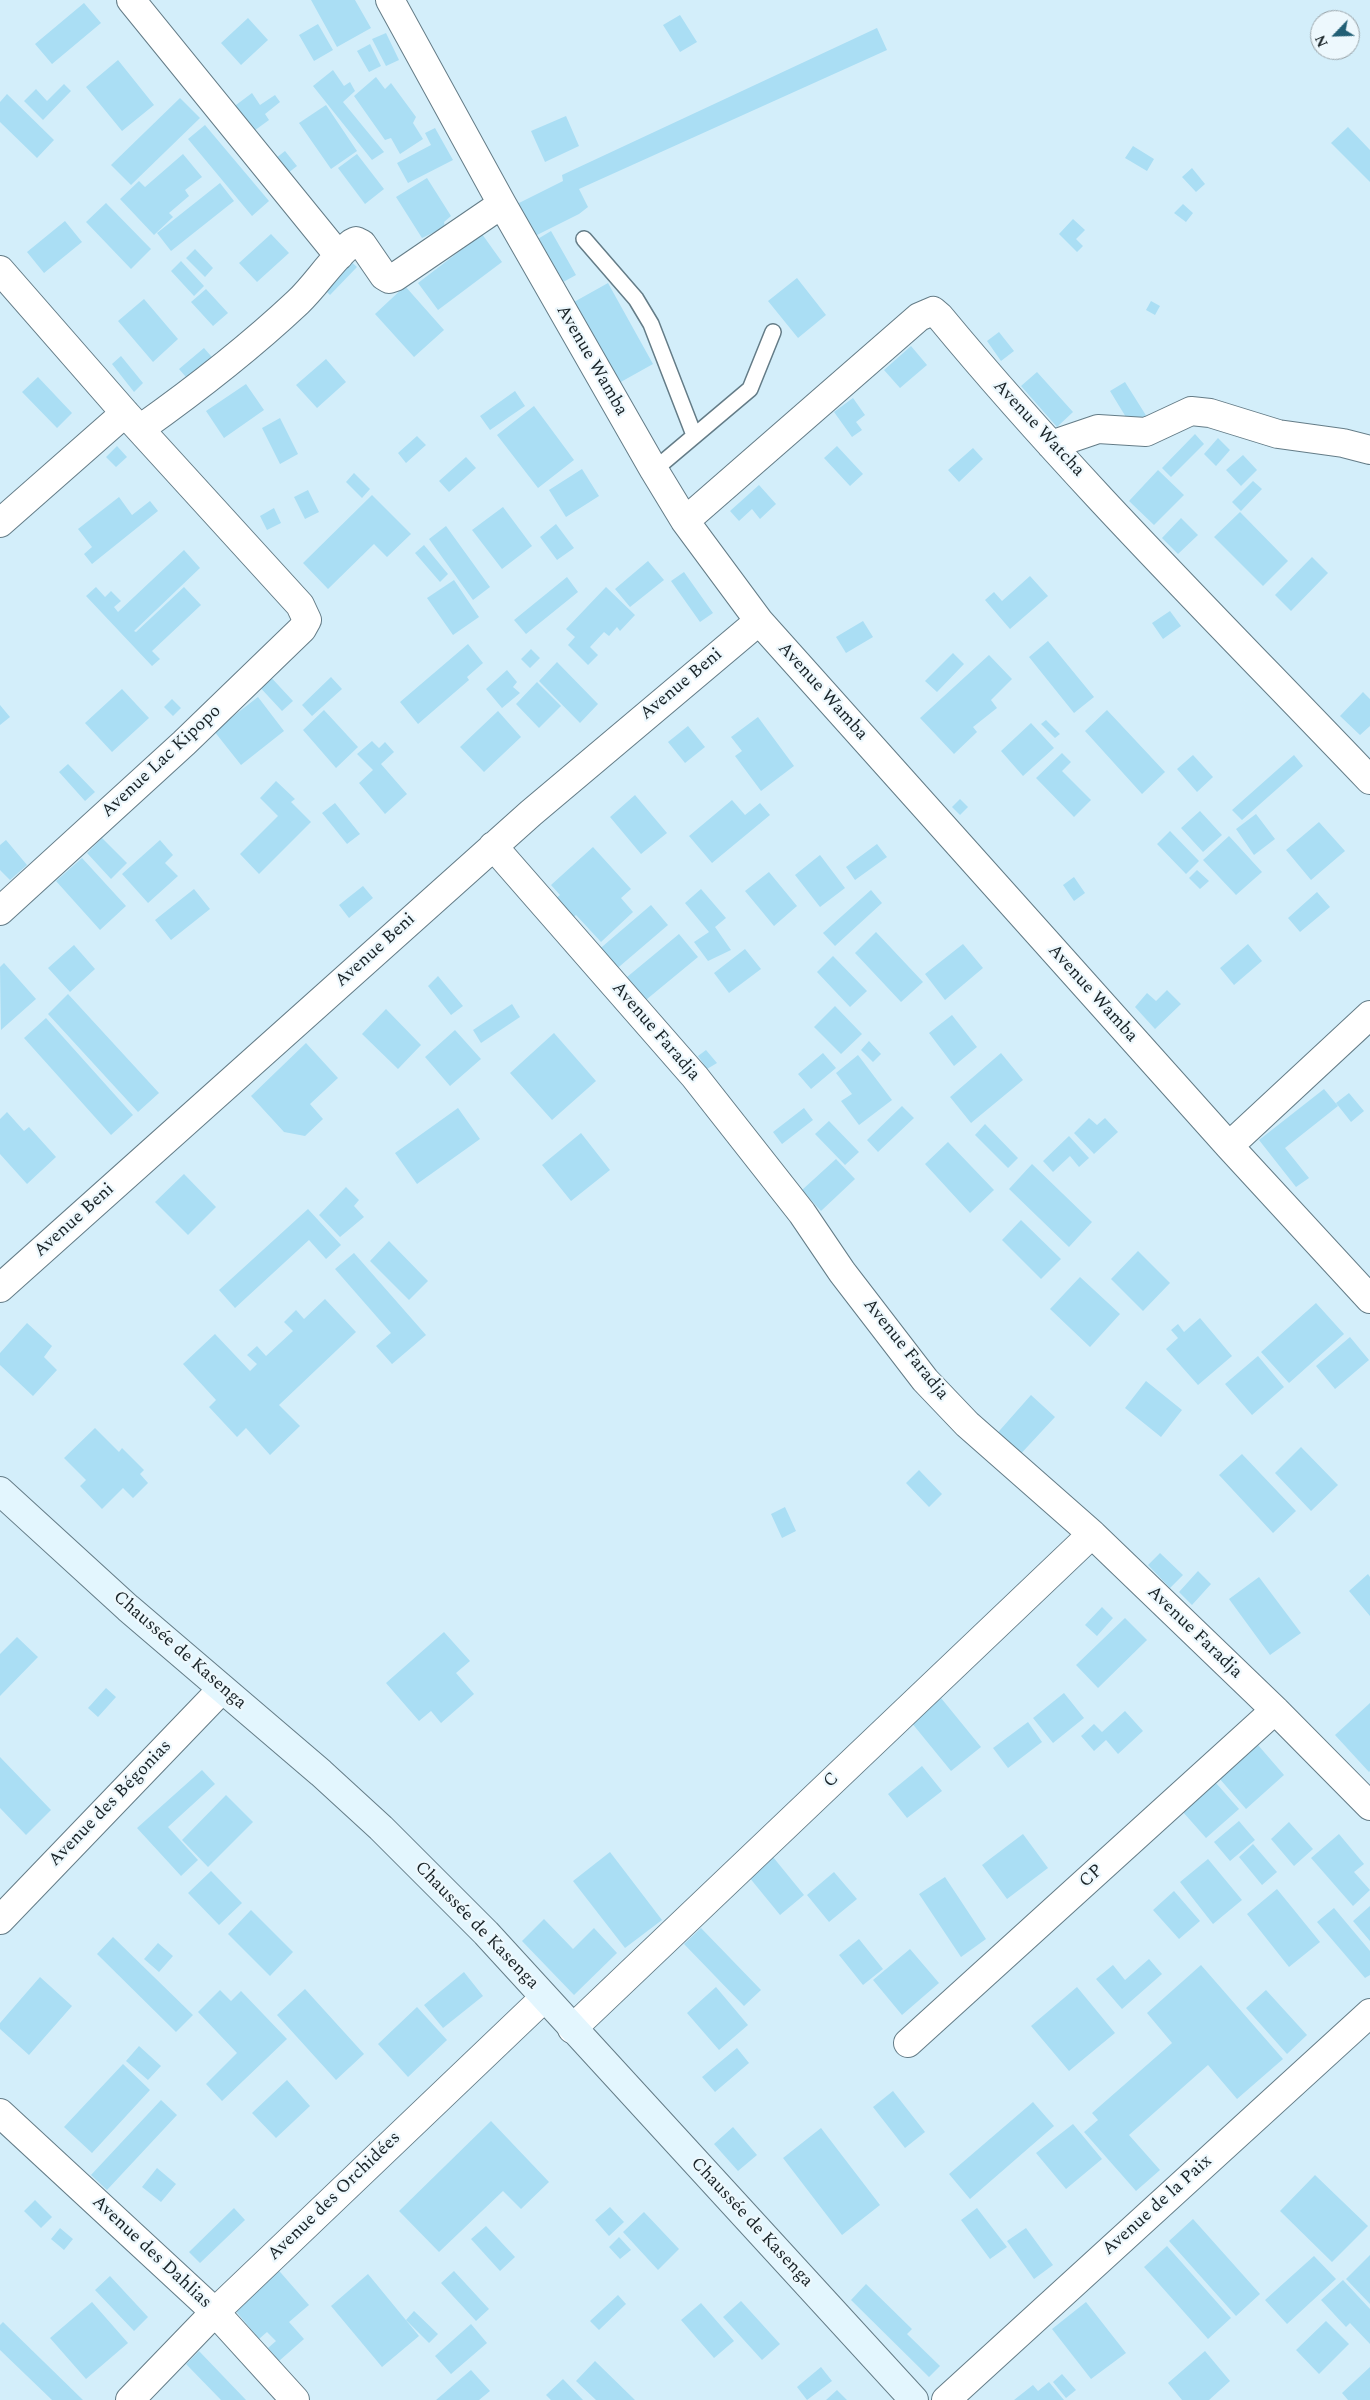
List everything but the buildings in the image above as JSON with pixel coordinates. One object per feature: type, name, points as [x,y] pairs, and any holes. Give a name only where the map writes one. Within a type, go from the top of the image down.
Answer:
[{"type":"main road","name":"Chaussée de Kasenga","points":[[0,1490],[128,1608],[321,1773],[381,1828],[486,1933],[914,2400]]},
{"type":"street","points":[[131,0],[339,256]]},
{"type":"street","name":"Avenue Wamba","points":[[390,0],[502,204],[654,470],[685,520],[759,621],[1229,1146],[1370,1299]]},
{"type":"street","points":[[0,523],[132,421],[212,378],[251,346],[303,297],[339,256],[356,241],[362,244],[388,279],[395,277],[502,204]]},
{"type":"street","points":[[0,270],[132,421]]},
{"type":"street","name":"Avenue Watcha","points":[[685,520],[919,317],[929,311],[933,311],[1051,445],[1370,780]]},
{"type":"street","points":[[1051,445],[1098,429],[1146,432],[1191,411],[1210,413],[1278,434],[1370,450]]},
{"type":"street","name":"Avenue Lac Kipopo","points":[[0,911],[177,750],[302,629],[307,620],[300,605],[132,421]]},
{"type":"street","name":"Avenue Beni","points":[[0,1288],[493,846],[759,621]]},
{"type":"street","name":"Avenue Faradja","points":[[493,846],[695,1077],[802,1213],[842,1272],[925,1380],[968,1424],[1092,1534],[1275,1710],[1370,1806]]},
{"type":"street","points":[[1229,1146],[1370,1015]]},
{"type":"street","name":"C","points":[[572,2029],[1092,1534]]},
{"type":"street","name":"Avenue des Bégonias","points":[[0,1920],[222,1688]]},
{"type":"street","name":"CP","points":[[908,2042],[1275,1710]]},
{"type":"street","name":"Avenue des Orchidées","points":[[130,2400],[215,2312],[544,1998]]},
{"type":"street","name":"Avenue de la Paix","points":[[946,2400],[1370,2013]]},
{"type":"street","name":"Avenue des Dahlias","points":[[0,2113],[215,2312],[295,2400]]},
{"type":"lane","points":[[584,238],[636,299],[650,324],[694,435]]},
{"type":"lane","points":[[654,470],[750,389],[773,332]]}]
